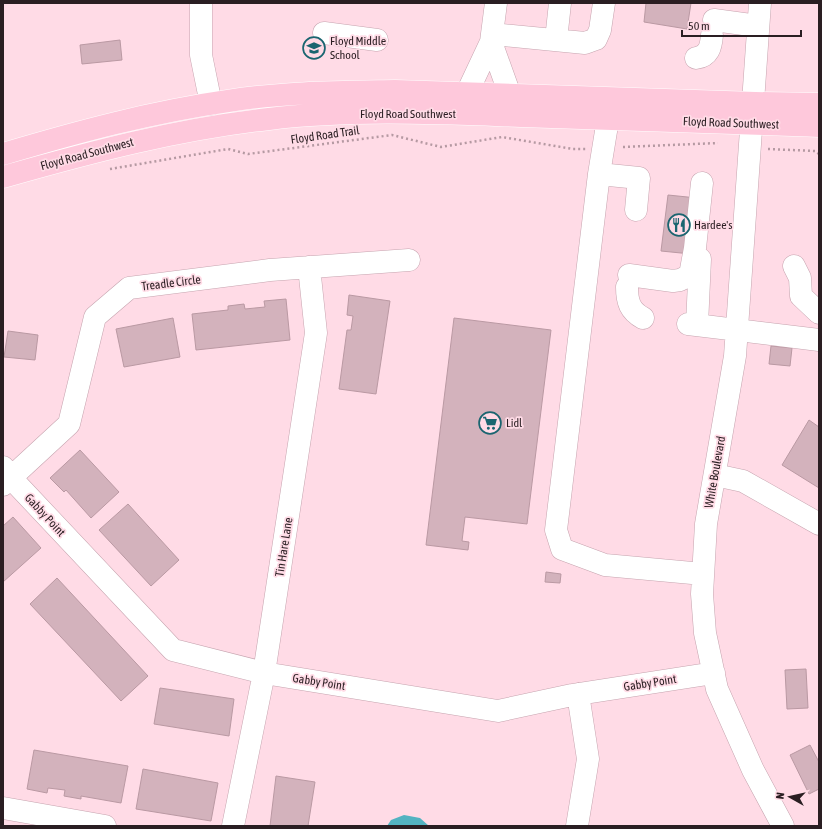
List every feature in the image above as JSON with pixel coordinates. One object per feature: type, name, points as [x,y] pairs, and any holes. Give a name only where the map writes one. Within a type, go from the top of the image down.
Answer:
[{"type":"main road","name":"Floyd Road Southwest","points":[[3,154],[90,128],[159,112],[276,96],[346,92],[467,93],[510,95],[754,113],[819,126]]},
{"type":"main road","name":"Floyd Road Southwest","points":[[3,177],[131,142],[202,128],[271,119],[343,114],[414,112],[608,119],[754,113],[819,104]]},
{"type":"street","points":[[201,3],[201,55],[211,104]]},
{"type":"street","points":[[467,93],[492,38],[496,3]]},
{"type":"street","points":[[556,40],[560,3]]},
{"type":"street","points":[[492,38],[556,40],[585,43],[596,39],[600,30],[604,3]]},
{"type":"street","name":"White Boulevard","points":[[760,3],[754,113],[750,148],[735,356],[706,524],[702,594],[705,633],[717,689],[753,770],[783,826]]},
{"type":"street","points":[[696,58],[702,57],[711,47],[713,28],[758,26]]},
{"type":"street","points":[[324,33],[377,40]]},
{"type":"street","points":[[492,38],[510,95]]},
{"type":"street","points":[[608,119],[602,148],[556,530],[562,549],[605,565],[703,574]]},
{"type":"street","points":[[599,174],[639,178],[636,210]]},
{"type":"street","points":[[628,282],[673,281],[680,280],[690,275],[696,248],[705,183],[697,291],[692,325],[737,329],[819,340]]},
{"type":"street","name":"Treadle Circle","points":[[6,477],[69,424],[95,318],[129,288],[270,270],[409,260]]},
{"type":"street","points":[[794,266],[800,278],[801,296],[798,300],[797,308],[799,316],[806,322],[819,325]]},
{"type":"street","name":"Tin Hare Lane","points":[[233,826],[264,673],[316,333],[308,267]]},
{"type":"street","points":[[628,282],[697,291]]},
{"type":"street","points":[[628,282],[629,304],[633,312],[643,318]]},
{"type":"street","points":[[801,296],[819,313]]},
{"type":"street","points":[[715,475],[743,481],[819,524]]},
{"type":"street","name":"Gabby Point","points":[[6,477],[173,650],[264,673],[498,710],[578,694],[714,673]]},
{"type":"street","points":[[577,826],[588,759],[578,694]]},
{"type":"street","points":[[3,808],[105,826]]},
{"type":"path","name":"Floyd Road Trail","points":[[105,170],[228,149],[248,154],[392,135],[441,147],[502,137],[573,149],[722,142]]},
{"type":"path","points":[[750,148],[815,151],[819,154]]},
{"type":"water","points":[[404,815],[420,818],[429,826],[387,826],[391,820]]},
{"type":"building","points":[[646,3],[691,3],[687,29],[644,22]]},
{"type":"building","points":[[120,40],[122,60],[82,64],[80,45]]},
{"type":"building","name":"Hardee's","points":[[668,195],[697,198],[691,254],[661,251]]},
{"type":"building","points":[[349,295],[390,301],[376,394],[339,389],[347,330],[351,330],[353,316],[347,315]]},
{"type":"building","points":[[286,299],[290,340],[196,350],[192,314],[228,310],[228,306],[244,304],[245,309],[265,307],[264,301]]},
{"type":"building","points":[[173,318],[180,357],[124,367],[116,329]]},
{"type":"building","name":"Lidl","points":[[454,318],[551,330],[527,524],[465,517],[462,541],[469,542],[468,550],[426,545]]},
{"type":"building","points":[[8,331],[38,335],[35,360],[4,357]]},
{"type":"building","points":[[771,346],[792,348],[790,366],[769,364]]},
{"type":"building","points":[[809,420],[819,427],[819,488],[782,465]]},
{"type":"building","points":[[80,450],[119,492],[91,518],[66,490],[64,492],[50,478]]},
{"type":"building","points":[[128,504],[179,560],[151,586],[99,530]]},
{"type":"building","points":[[13,517],[41,548],[3,582],[3,526]]},
{"type":"building","points":[[546,572],[561,574],[560,583],[545,582]]},
{"type":"building","points":[[57,578],[148,676],[121,701],[30,604]]},
{"type":"building","points":[[806,669],[808,708],[787,709],[785,670]]},
{"type":"building","points":[[160,688],[234,699],[229,736],[154,724]]},
{"type":"building","points":[[810,745],[819,762],[819,789],[809,794],[790,755]]},
{"type":"building","points":[[34,750],[128,766],[121,803],[81,796],[81,799],[64,796],[65,790],[48,788],[47,793],[27,789]]},
{"type":"building","points":[[143,769],[218,783],[211,821],[136,809]]},
{"type":"building","points":[[276,776],[315,782],[308,826],[270,826]]},
{"type":"place","name":"Floyd Middle School","points":[[314,48]]},
{"type":"place","name":"Hardee's","points":[[679,225]]},
{"type":"place","name":"Lidl","points":[[490,423]]}]
